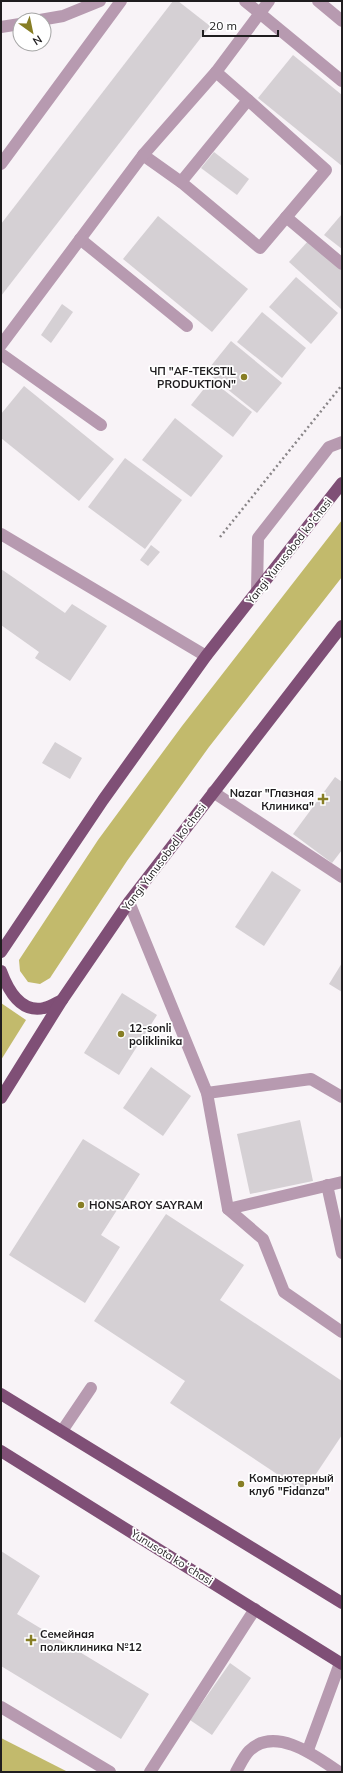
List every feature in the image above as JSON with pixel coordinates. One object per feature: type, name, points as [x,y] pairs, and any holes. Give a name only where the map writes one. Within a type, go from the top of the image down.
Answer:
[{"type":"main road","name":"Yangi Yunusobod ko'chasi","points":[[1,952],[103,800],[206,656],[342,483]]},
{"type":"main road","name":"Yangi Yunusobod ko'chasi","points":[[1,1098],[62,1000],[129,902],[342,626]]},
{"type":"main road","points":[[1,971],[10,991],[24,1006],[33,1009],[46,1008],[62,1000]]},
{"type":"main road","points":[[1,1394],[342,1603]]},
{"type":"main road","name":"Yunusota koʻchasi","points":[[1,1450],[341,1663]]},
{"type":"lane","points":[[52,18],[63,16],[100,1]]},
{"type":"lane","points":[[1,164],[121,1]]},
{"type":"lane","points":[[245,1],[340,77]]},
{"type":"lane","points":[[1,345],[144,155],[216,72],[269,1]]},
{"type":"lane","points":[[318,1],[342,21]]},
{"type":"lane","points":[[1,27],[12,25]]},
{"type":"lane","points":[[144,155],[181,182],[260,248],[326,170],[216,72]]},
{"type":"lane","points":[[181,182],[248,100]]},
{"type":"lane","points":[[286,217],[342,264]]},
{"type":"lane","points":[[80,239],[187,326]]},
{"type":"lane","points":[[1,354],[101,425]]},
{"type":"lane","points":[[258,591],[258,538],[329,447],[342,442]]},
{"type":"lane","points":[[1,534],[206,656]]},
{"type":"lane","points":[[213,792],[342,877]]},
{"type":"lane","points":[[129,902],[207,1093],[228,1209],[263,1239],[284,1292],[342,1332]]},
{"type":"lane","points":[[207,1093],[311,1079],[341,1100]]},
{"type":"lane","points":[[228,1209],[342,1182]]},
{"type":"lane","points":[[327,1185],[342,1253]]},
{"type":"lane","points":[[62,1431],[91,1388]]},
{"type":"lane","points":[[150,1772],[254,1609]]},
{"type":"lane","points":[[308,1750],[341,1663]]},
{"type":"lane","points":[[1,1707],[110,1772]]},
{"type":"lane","points":[[236,1772],[249,1751],[264,1742],[276,1741],[308,1750],[339,1772]]},
{"type":"path","points":[[220,537],[342,386]]},
{"type":"shaded area","points":[[342,520],[342,577],[209,747],[127,861],[50,978],[40,984],[28,982],[20,971],[19,960],[98,840],[182,726]]},
{"type":"shaded area","points":[[1,1003],[26,1020],[1,1060]]},
{"type":"shaded area","points":[[1,1738],[68,1772],[1,1772]]},
{"type":"building","points":[[173,1],[178,1],[210,26],[1,296],[1,224]]},
{"type":"building","points":[[293,55],[342,95],[342,166],[258,98]]},
{"type":"building","points":[[214,152],[249,179],[237,195],[201,168]]},
{"type":"building","points":[[342,214],[342,249],[324,235]]},
{"type":"building","points":[[158,216],[248,289],[212,332],[123,259]]},
{"type":"building","points":[[309,240],[342,269],[341,309],[289,262]]},
{"type":"building","points":[[296,277],[338,313],[311,344],[269,307]]},
{"type":"building","points":[[62,304],[73,312],[51,343],[41,335]]},
{"type":"building","points":[[262,312],[306,348],[282,378],[237,342]]},
{"type":"building","name":"ЧП \"AF-TEKSTIL PRODUKTION\"","points":[[231,341],[282,383],[257,413],[206,372]]},
{"type":"building","points":[[211,380],[252,412],[233,437],[191,405]]},
{"type":"building","points":[[24,386],[114,459],[79,501],[1,438],[1,414]]},
{"type":"building","points":[[175,418],[223,456],[191,497],[142,460]]},
{"type":"building","points":[[125,458],[182,500],[145,549],[88,507]]},
{"type":"building","points":[[151,545],[160,552],[148,566],[140,560]]},
{"type":"building","points":[[1,569],[65,613],[72,604],[107,626],[70,681],[35,658],[39,652],[1,625]]},
{"type":"building","points":[[55,742],[82,758],[70,779],[42,763]]},
{"type":"building","points":[[335,777],[342,782],[342,850],[332,863],[293,834]]},
{"type":"building","points":[[272,871],[301,890],[264,946],[235,927]]},
{"type":"building","points":[[342,963],[342,992],[329,984]]},
{"type":"building","name":"12-sonli poliklinika","points":[[122,993],[157,1015],[119,1075],[84,1053]]},
{"type":"building","points":[[151,1067],[191,1096],[163,1136],[123,1108]]},
{"type":"building","points":[[300,1120],[313,1181],[250,1194],[237,1134]]},
{"type":"building","name":"HONSAROY SAYRAM","points":[[83,1139],[140,1174],[101,1235],[120,1247],[85,1303],[9,1255]]},
{"type":"building","points":[[166,1214],[244,1265],[220,1300],[342,1381],[342,1435],[304,1492],[170,1403],[185,1381],[94,1321]]},
{"type":"building","name":"Семейная поликлиника №12","points":[[1,1551],[40,1576],[17,1614],[149,1694],[121,1739],[1,1666]]},
{"type":"building","points":[[230,1663],[251,1678],[212,1735],[190,1720]]},
{"type":"place","name":"ЧП \"AF-TEKSTIL PRODUKTION\"","points":[[244,377]]},
{"type":"place","name":"Nazar \"Глазная Клиника\"","points":[[323,799]]},
{"type":"place","name":"12-sonli poliklinika","points":[[121,1034]]},
{"type":"place","name":"HONSAROY SAYRAM","points":[[81,1205]]},
{"type":"place","name":"Компьютерный клуб \"Fidanza\"","points":[[241,1484]]},
{"type":"place","name":"Семейная поликлиника №12","points":[[31,1640]]}]
